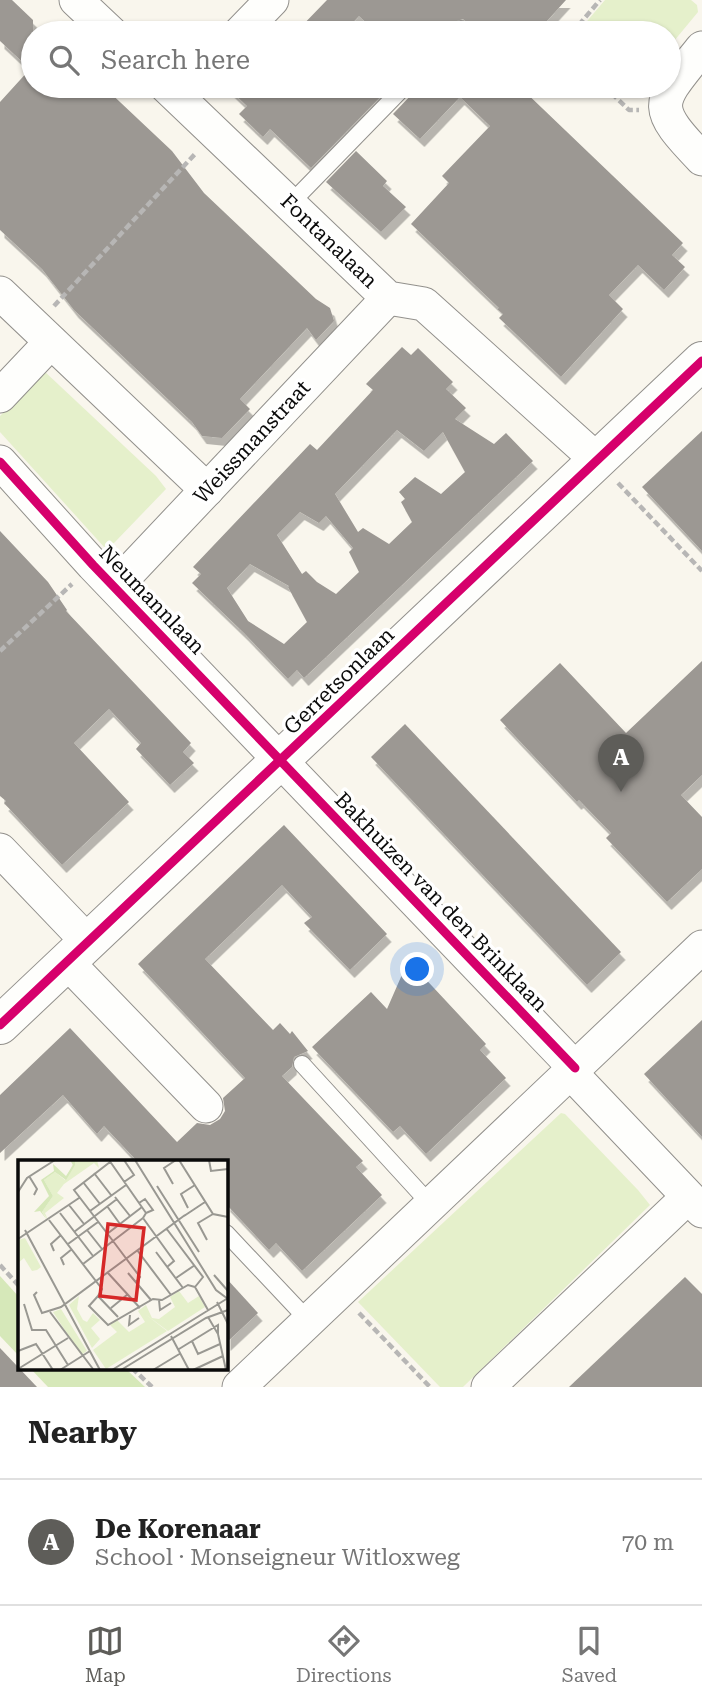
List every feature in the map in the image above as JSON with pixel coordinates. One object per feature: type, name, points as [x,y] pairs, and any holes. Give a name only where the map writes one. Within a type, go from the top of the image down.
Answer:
[{"type":"street","points":[[76,0],[98,21]]},
{"type":"street","points":[[252,21],[272,0]]},
{"type":"street","points":[[681,75],[702,48]]},
{"type":"street","name":"Fontanalaan","points":[[185,98],[215,132],[388,298],[424,304],[597,460]]},
{"type":"street","points":[[667,98],[664,110],[672,128],[702,159]]},
{"type":"street","points":[[0,293],[206,490]]},
{"type":"street","name":"Weissmanstraat","points":[[104,576],[206,490],[388,298]]},
{"type":"street","points":[[0,396],[43,334]]},
{"type":"street","name":"Gerretsonlaan","points":[[0,1025],[702,361]]},
{"type":"street","name":"Neumannlaan","points":[[0,462],[104,576],[281,760]]},
{"type":"street","name":"Bakhuizen van den Brinklaan","points":[[281,760],[695,1204]]},
{"type":"street","points":[[0,849],[78,952],[206,1106]]},
{"type":"street","points":[[239,1387],[702,947]]},
{"type":"street","points":[[488,1387],[695,1204]]},
{"type":"lane","points":[[290,204],[393,98]]},
{"type":"lane","points":[[302,1064],[431,1205]]},
{"type":"lane","points":[[228,1235],[309,1321]]},
{"type":"path","points":[[582,21],[600,0]]},
{"type":"path","points":[[616,98],[629,110],[664,110]]},
{"type":"path","points":[[43,334],[215,132]]},
{"type":"path","points":[[597,460],[702,571]]},
{"type":"path","points":[[0,651],[104,576]]},
{"type":"path","points":[[0,1265],[18,1285]]},
{"type":"path","points":[[339,1292],[430,1387]]},
{"type":"path","points":[[134,1370],[152,1387]]},
{"type":"green space","points":[[605,0],[691,0],[697,5],[698,12],[681,33],[681,21],[587,21]]},
{"type":"green space","points":[[44,371],[156,476],[166,489],[114,543],[105,548],[0,432],[0,416]]},
{"type":"green space","points":[[561,1113],[565,1114],[650,1205],[463,1387],[440,1387],[358,1302]]},
{"type":"green space","points":[[0,1276],[18,1296],[18,1355],[0,1336]]},
{"type":"green space","points":[[32,1370],[127,1370],[145,1387],[48,1387]]},
{"type":"building","points":[[0,0],[12,0],[33,20],[21,21],[21,61],[0,41]]},
{"type":"building","points":[[327,0],[566,0],[547,21],[364,21],[359,16],[354,21],[307,21]]},
{"type":"building","points":[[21,79],[21,98],[116,98],[172,151],[204,193],[316,299],[330,308],[334,321],[316,340],[307,328],[240,399],[250,409],[222,438],[202,436],[192,422],[74,310],[42,269],[0,230],[0,102]]},
{"type":"building","points":[[239,98],[379,98],[311,168],[270,129],[263,137],[239,114],[247,106]]},
{"type":"building","points":[[408,98],[459,98],[420,139],[393,114]]},
{"type":"building","points":[[461,98],[532,98],[683,243],[672,255],[685,267],[664,290],[638,265],[609,295],[623,309],[561,377],[499,318],[503,314],[497,309],[499,308],[411,224],[449,183],[442,176],[490,126]]},
{"type":"building","points":[[356,151],[387,181],[383,186],[406,207],[381,232],[326,182]]},
{"type":"building","points":[[402,347],[411,355],[418,348],[453,382],[446,389],[466,408],[455,419],[494,444],[506,433],[533,461],[304,678],[297,670],[288,679],[192,583],[201,574],[193,567],[310,444],[317,450],[373,390],[366,384]],"holes":[[[397,430],[424,451],[443,432],[465,472],[441,494],[415,477],[399,492],[405,499],[401,502],[412,522],[389,544],[363,528],[358,532],[335,494]],[[300,512],[319,523],[326,516],[353,548],[349,552],[359,572],[336,594],[306,571],[302,574],[277,535]],[[250,564],[289,586],[307,622],[284,644],[248,621],[227,588]]]},
{"type":"building","points":[[702,431],[702,551],[642,487]]},
{"type":"building","points":[[0,531],[48,582],[66,611],[191,743],[183,752],[194,763],[170,785],[136,749],[141,743],[109,709],[74,743],[129,802],[62,865],[0,796]]},
{"type":"building","points":[[702,661],[702,775],[681,795],[702,817],[702,869],[667,902],[606,838],[611,833],[579,800],[577,802],[500,720],[560,663],[626,733]]},
{"type":"building","points":[[405,724],[621,952],[587,985],[371,757]]},
{"type":"building","points":[[284,825],[387,934],[350,970],[304,923],[312,917],[282,885],[205,959],[273,1030],[280,1023],[290,1034],[292,1031],[308,1051],[294,1057],[292,1067],[282,1076],[363,1161],[356,1167],[382,1195],[302,1271],[276,1243],[269,1250],[228,1206],[228,1160],[136,1160],[104,1126],[97,1134],[63,1095],[0,1153],[0,1095],[70,1028],[177,1142],[197,1123],[210,1125],[220,1119],[225,1111],[223,1098],[245,1078],[138,964]]},
{"type":"building","points":[[404,970],[412,979],[419,972],[486,1044],[480,1050],[506,1078],[426,1154],[400,1126],[393,1132],[312,1047],[371,992],[387,1009]]},
{"type":"building","points":[[702,1020],[702,1137],[644,1074]]},
{"type":"building","points":[[685,1277],[702,1294],[702,1387],[569,1387]]},
{"type":"building","points":[[228,1280],[258,1313],[228,1341]]},
{"type":"building","points":[[0,1348],[37,1387],[0,1387]]},
{"type":"cycle path","points":[[0,1025],[702,361]]},
{"type":"cycle path","points":[[0,462],[93,565],[575,1068]]},
{"type":"place","name":"De Korenaar","points":[[621,792]]}]
